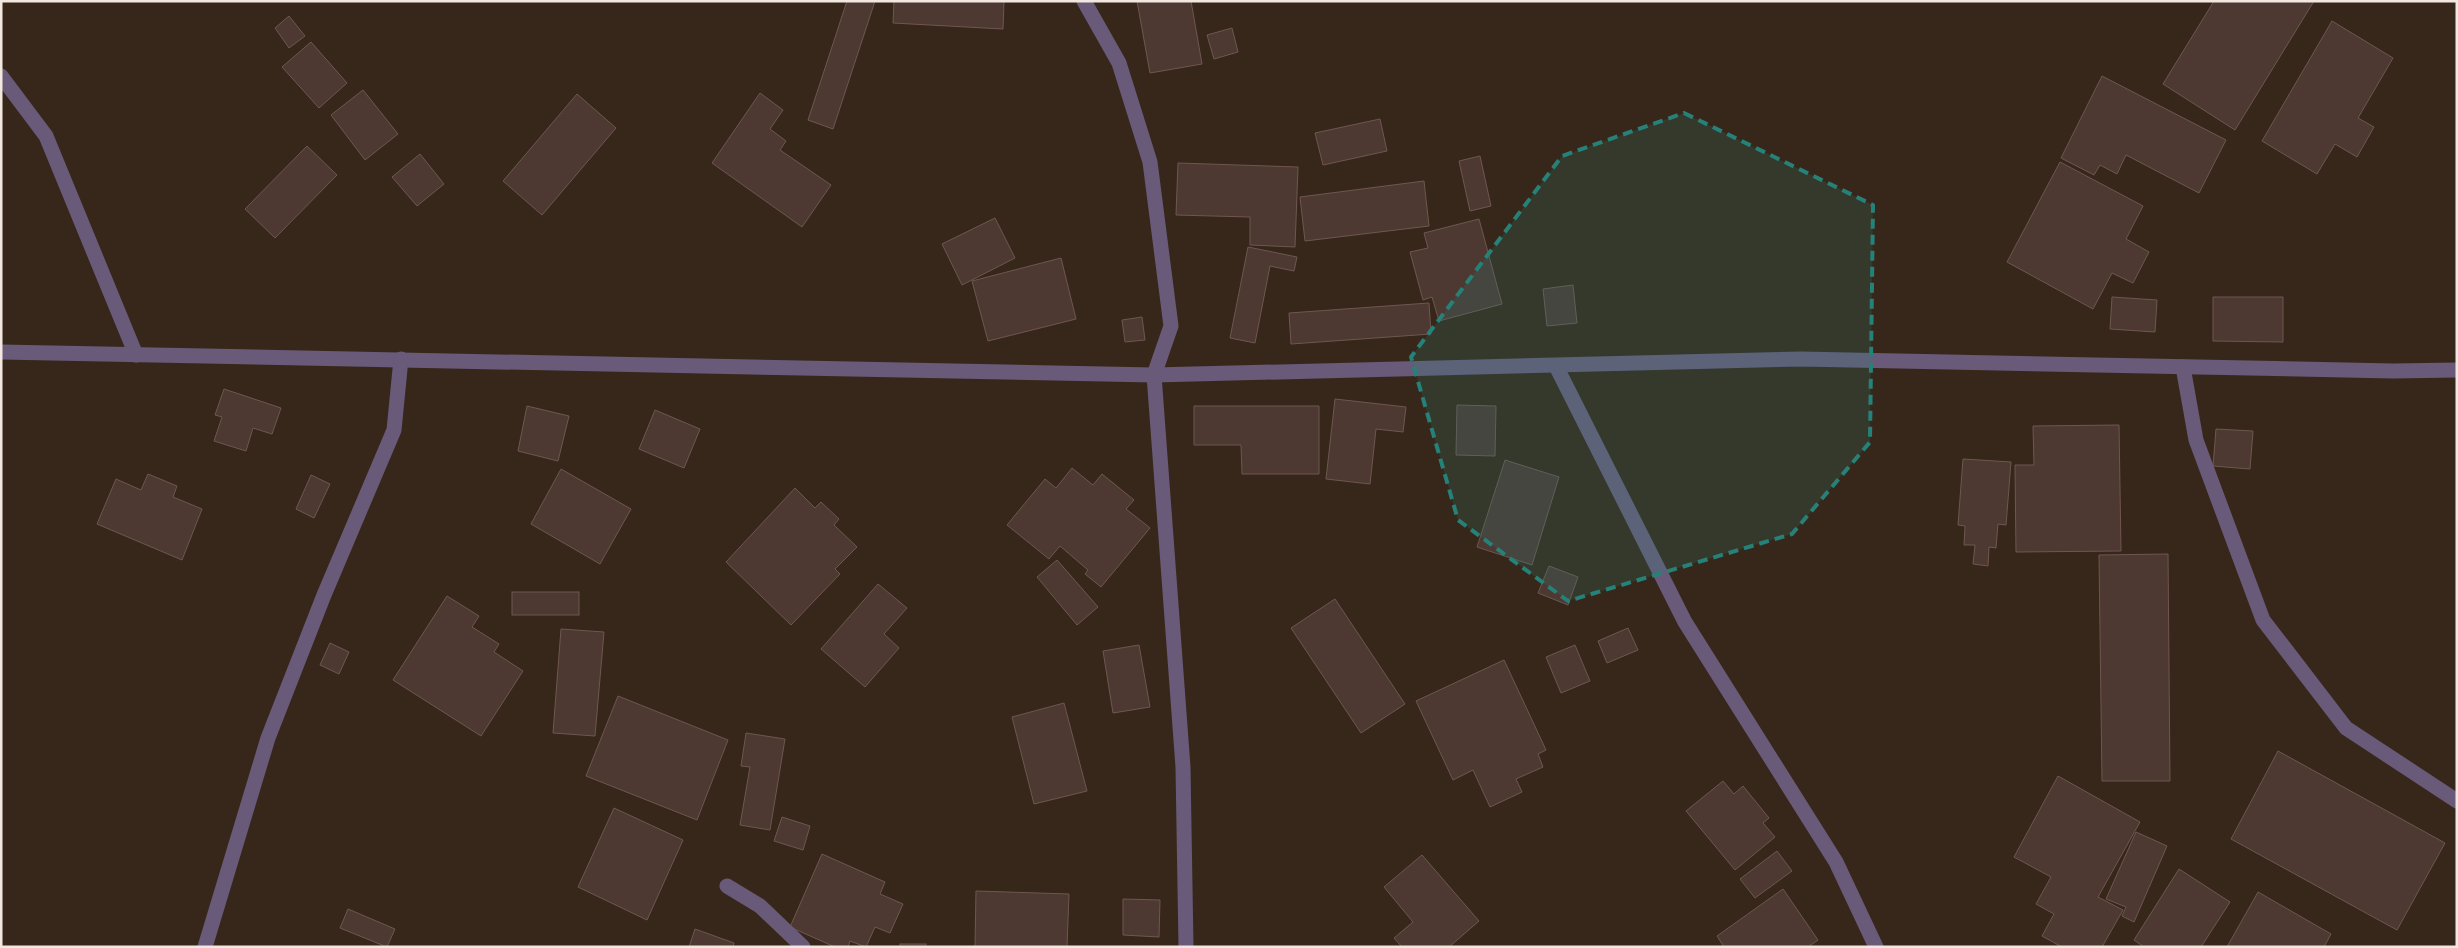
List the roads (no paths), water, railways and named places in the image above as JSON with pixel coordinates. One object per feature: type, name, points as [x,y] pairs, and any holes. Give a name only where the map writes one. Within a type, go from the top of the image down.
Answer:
[{"type":"street","points":[[1084,1],[1119,63],[1150,162],[1171,326],[1154,375],[1183,767],[1186,947]]},
{"type":"street","points":[[1,76],[46,136],[136,354]]},
{"type":"street","points":[[1,352],[1154,375],[1801,359],[2393,372],[2457,370]]},
{"type":"street","points":[[205,947],[268,738],[324,595],[394,430],[401,359]]},
{"type":"street","points":[[1556,366],[1685,622],[1836,862],[1876,947]]},
{"type":"street","points":[[2183,366],[2196,440],[2264,620],[2346,728],[2457,801]]},
{"type":"street","points":[[727,886],[760,906],[803,947]]}]
